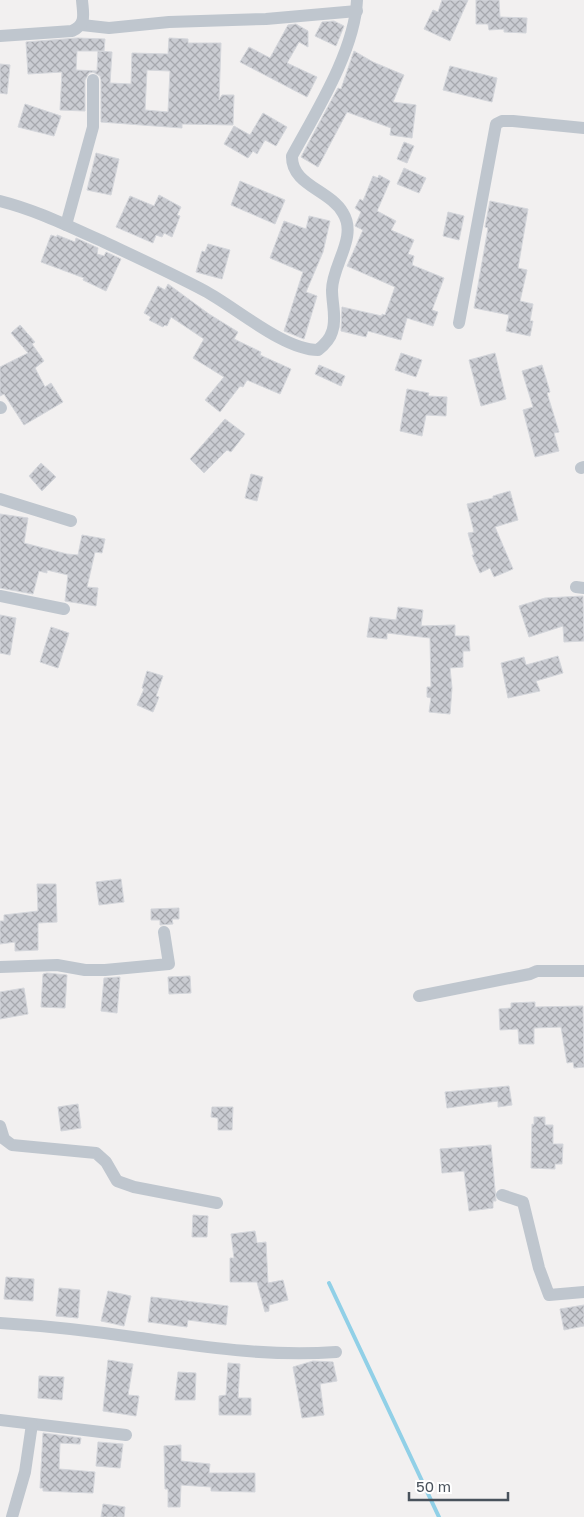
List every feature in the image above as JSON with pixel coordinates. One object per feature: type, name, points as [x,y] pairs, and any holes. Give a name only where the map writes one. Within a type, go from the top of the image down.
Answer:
[{"type":"street","points":[[82,0],[82,25]]},
{"type":"street","points":[[0,36],[72,31],[82,25],[109,28],[170,22],[266,19],[357,5],[354,28],[334,74],[292,156],[296,174],[336,204],[347,220],[345,246],[332,290],[333,330],[330,337],[318,350],[302,347],[265,330],[206,292],[66,224],[31,208],[0,201]]},
{"type":"street","points":[[66,224],[93,127],[93,80]]},
{"type":"street","points":[[459,324],[496,124],[502,121],[513,121],[584,128]]},
{"type":"street","points":[[0,499],[71,521]]},
{"type":"street","points":[[0,596],[64,609]]},
{"type":"street","points":[[0,967],[58,965],[85,970],[169,964],[164,932]]},
{"type":"street","points":[[419,996],[537,971],[584,971]]},
{"type":"street","points":[[1,1135],[12,1145],[96,1154],[106,1162],[117,1182],[217,1203]]},
{"type":"street","points":[[502,1195],[523,1202],[539,1268],[549,1296],[584,1292]]},
{"type":"street","points":[[0,1322],[75,1329],[231,1351],[296,1355],[336,1352]]},
{"type":"street","points":[[0,1420],[126,1435]]},
{"type":"street","points":[[12,1517],[25,1472],[32,1424]]},
{"type":"building","points":[[442,0],[468,0],[450,41],[424,29],[433,10],[438,12]]},
{"type":"building","points":[[476,0],[499,0],[500,17],[527,18],[526,33],[504,32],[504,29],[489,30],[488,24],[476,24]]},
{"type":"building","points":[[334,21],[344,26],[336,46],[315,36],[322,22]]},
{"type":"building","points":[[296,24],[308,31],[308,47],[299,42],[287,63],[317,77],[307,97],[240,62],[249,47],[270,58],[288,25]]},
{"type":"building","points":[[77,38],[105,39],[104,51],[98,51],[112,52],[110,83],[131,84],[132,53],[168,54],[169,38],[188,39],[188,43],[221,43],[219,100],[222,95],[234,95],[233,125],[182,124],[182,128],[101,122],[101,80],[100,76],[93,72],[89,73],[85,80],[85,111],[60,110],[62,72],[28,74],[26,42]],"holes":[[[77,51],[98,51],[97,71],[76,70]],[[147,70],[170,71],[168,112],[145,110]]]},
{"type":"building","points":[[354,51],[373,62],[404,75],[393,102],[416,105],[412,138],[390,135],[391,128],[347,112],[318,167],[301,157],[338,88],[341,89]]},
{"type":"building","points":[[0,64],[10,65],[7,94],[0,93]]},
{"type":"building","points":[[450,66],[497,78],[492,102],[443,90]]},
{"type":"building","points":[[25,104],[61,116],[54,136],[18,127]]},
{"type":"building","points":[[263,113],[287,127],[276,146],[265,140],[257,154],[253,151],[248,158],[224,144],[234,126],[250,135]]},
{"type":"building","points":[[404,142],[414,146],[407,163],[397,159]]},
{"type":"building","points":[[96,153],[119,159],[111,195],[87,190]]},
{"type":"building","points":[[404,168],[426,178],[419,193],[397,184]]},
{"type":"building","points":[[379,175],[390,181],[377,211],[396,221],[391,230],[414,240],[408,254],[414,256],[412,265],[444,278],[432,310],[438,312],[433,326],[407,318],[401,340],[368,331],[366,337],[341,331],[342,307],[382,316],[382,314],[385,315],[395,287],[347,266],[363,230],[355,226],[361,212],[355,208],[360,199],[363,201],[373,176],[378,178]]},
{"type":"building","points":[[240,181],[285,200],[275,224],[231,205]]},
{"type":"building","points":[[159,195],[181,207],[177,215],[180,216],[172,237],[164,233],[162,237],[156,235],[153,243],[116,227],[130,196],[154,206]]},
{"type":"building","points":[[490,201],[528,209],[518,268],[527,270],[520,301],[533,304],[530,321],[533,321],[530,336],[506,331],[509,315],[474,308],[488,228],[485,227]]},
{"type":"building","points":[[448,212],[464,216],[459,240],[443,236]]},
{"type":"building","points":[[309,216],[330,221],[323,252],[306,292],[317,296],[304,339],[284,331],[303,272],[270,258],[284,221],[306,229]]},
{"type":"building","points":[[51,235],[57,237],[57,235],[75,242],[76,238],[98,248],[97,254],[104,256],[106,252],[121,259],[106,291],[83,280],[84,278],[41,262]]},
{"type":"building","points":[[208,244],[230,250],[222,279],[196,272],[202,251],[205,252]]},
{"type":"building","points":[[168,284],[209,314],[238,332],[234,339],[261,352],[260,355],[291,369],[280,394],[247,380],[220,412],[205,400],[224,377],[193,358],[204,339],[171,317],[167,326],[163,327],[149,320],[151,317],[144,313],[158,286],[165,290]]},
{"type":"building","points":[[20,325],[35,342],[32,344],[44,361],[35,368],[45,387],[51,383],[63,402],[24,425],[4,394],[0,396],[0,367],[28,353],[11,333]]},
{"type":"building","points":[[401,353],[422,360],[416,377],[395,370]]},
{"type":"building","points":[[495,353],[506,399],[481,406],[469,360]]},
{"type":"building","points":[[319,365],[345,376],[341,386],[315,374]]},
{"type":"building","points":[[542,365],[550,392],[547,393],[559,432],[554,433],[559,451],[535,457],[523,410],[533,407],[522,371]]},
{"type":"building","points":[[407,389],[429,393],[428,396],[447,397],[446,416],[426,415],[422,436],[400,431]]},
{"type":"building","points":[[225,419],[245,434],[231,452],[227,450],[204,473],[190,459]]},
{"type":"building","points":[[41,463],[56,477],[42,491],[29,476]]},
{"type":"building","points":[[251,474],[263,477],[257,501],[245,498]]},
{"type":"building","points":[[510,491],[518,520],[495,527],[513,569],[494,577],[490,568],[480,573],[472,555],[474,555],[468,533],[474,532],[467,504],[493,498],[493,496]]},
{"type":"building","points":[[0,514],[28,518],[24,543],[67,554],[78,555],[82,535],[105,539],[102,553],[95,552],[87,587],[98,588],[96,606],[65,601],[68,575],[47,570],[47,573],[39,571],[33,594],[0,588]]},
{"type":"building","points":[[583,596],[584,641],[564,642],[563,626],[529,637],[519,606],[545,598]]},
{"type":"building","points":[[398,607],[423,610],[421,626],[455,625],[455,636],[469,636],[470,651],[463,651],[463,667],[450,668],[452,688],[450,714],[429,712],[431,698],[427,697],[427,687],[431,687],[430,638],[387,633],[387,639],[367,637],[370,617],[396,620]]},
{"type":"building","points":[[0,615],[16,618],[10,655],[0,653]]},
{"type":"building","points":[[51,627],[69,633],[58,668],[40,662]]},
{"type":"building","points":[[558,656],[563,673],[536,681],[540,691],[508,698],[501,663],[524,657],[526,665]]},
{"type":"building","points":[[147,671],[163,676],[156,696],[159,697],[153,712],[137,705],[144,689],[142,688]]},
{"type":"building","points":[[121,879],[124,902],[99,905],[96,882]]},
{"type":"building","points":[[37,884],[56,884],[57,922],[38,923],[38,950],[15,951],[15,942],[0,944],[0,921],[4,921],[4,915],[38,911]]},
{"type":"building","points":[[179,908],[179,919],[172,919],[173,924],[160,925],[160,920],[151,920],[151,909]]},
{"type":"building","points":[[43,974],[67,975],[65,1008],[41,1007]]},
{"type":"building","points":[[190,976],[191,993],[169,994],[168,977]]},
{"type":"building","points":[[120,977],[117,1013],[101,1011],[104,978]]},
{"type":"building","points":[[24,988],[28,1014],[0,1019],[0,992]]},
{"type":"building","points":[[535,1002],[535,1007],[583,1006],[584,1067],[574,1068],[573,1062],[567,1063],[561,1027],[534,1028],[534,1044],[519,1044],[518,1029],[500,1030],[499,1009],[511,1008],[511,1003]]},
{"type":"building","points":[[509,1086],[512,1105],[498,1107],[498,1101],[447,1108],[445,1092]]},
{"type":"building","points":[[78,1104],[81,1128],[61,1131],[58,1107]]},
{"type":"building","points":[[212,1107],[233,1107],[232,1130],[218,1130],[218,1118],[211,1117]]},
{"type":"building","points":[[534,1117],[545,1117],[545,1125],[553,1125],[553,1144],[563,1144],[562,1164],[555,1164],[555,1169],[531,1168],[532,1124],[534,1125]]},
{"type":"building","points":[[491,1145],[496,1201],[493,1201],[493,1208],[469,1211],[464,1171],[442,1173],[440,1149]]},
{"type":"building","points":[[193,1215],[208,1216],[207,1237],[192,1237]]},
{"type":"building","points":[[255,1231],[257,1243],[266,1242],[268,1283],[283,1280],[288,1300],[269,1305],[269,1311],[265,1312],[257,1282],[230,1282],[230,1258],[234,1258],[231,1234]]},
{"type":"building","points":[[6,1277],[34,1279],[33,1301],[4,1299]]},
{"type":"building","points":[[59,1288],[80,1290],[78,1318],[56,1316]]},
{"type":"building","points":[[108,1291],[131,1296],[124,1326],[101,1321]]},
{"type":"building","points":[[151,1297],[228,1306],[226,1325],[188,1320],[187,1327],[148,1322]]},
{"type":"building","points":[[584,1305],[584,1326],[564,1330],[560,1309]]},
{"type":"building","points":[[108,1360],[133,1364],[128,1395],[139,1396],[136,1416],[103,1411]]},
{"type":"building","points":[[313,1361],[333,1362],[337,1381],[320,1384],[324,1415],[302,1418],[293,1367]]},
{"type":"building","points":[[228,1363],[240,1364],[238,1398],[251,1398],[251,1415],[219,1415],[219,1396],[226,1395]]},
{"type":"building","points":[[178,1372],[196,1373],[195,1400],[175,1400]]},
{"type":"building","points":[[39,1376],[64,1377],[62,1400],[38,1398]]},
{"type":"building","points":[[43,1433],[81,1438],[80,1444],[60,1443],[59,1469],[95,1472],[93,1493],[43,1491],[43,1488],[40,1488]]},
{"type":"building","points":[[98,1442],[123,1444],[120,1468],[96,1466]]},
{"type":"building","points":[[181,1445],[181,1461],[210,1464],[209,1473],[255,1473],[255,1492],[211,1491],[211,1487],[181,1485],[180,1507],[168,1507],[168,1489],[165,1489],[164,1446]]},
{"type":"building","points":[[103,1504],[125,1507],[124,1517],[101,1517]]},
{"type":"waterway","points":[[329,1283],[439,1517]]}]
